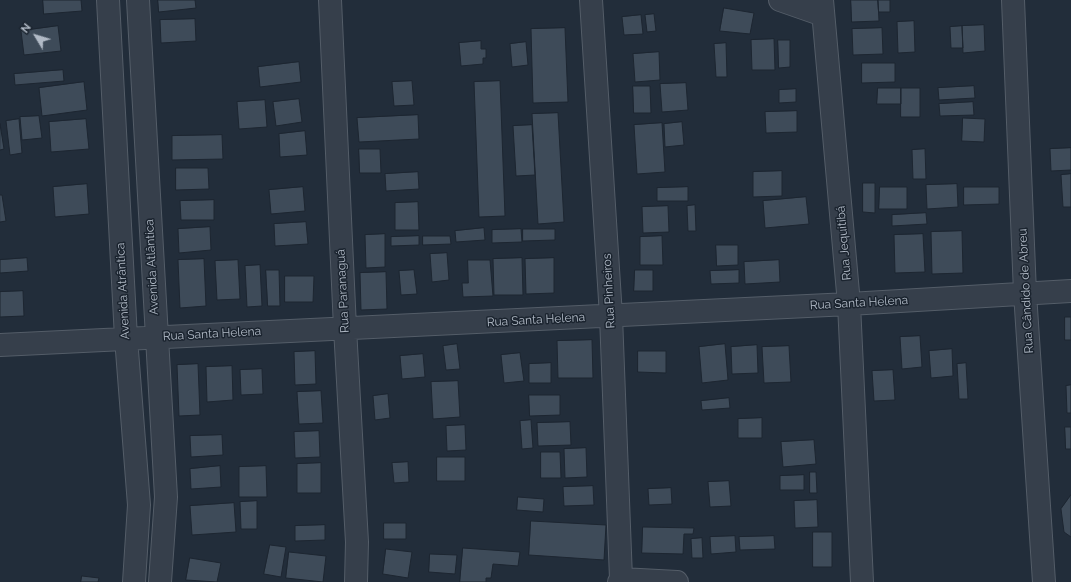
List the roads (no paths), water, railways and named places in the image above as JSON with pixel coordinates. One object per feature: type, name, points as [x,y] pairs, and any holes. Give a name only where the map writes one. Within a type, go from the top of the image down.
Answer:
[{"type":"street","name":"Avenida Atrântica","points":[[108,0],[126,338],[139,505],[134,582]]},
{"type":"street","name":"Avenida Atlântica","points":[[138,0],[166,497],[160,582]]},
{"type":"street","name":"Rua Paranaguá","points":[[330,0],[345,328],[357,542],[356,582]]},
{"type":"street","name":"Rua Pinheiros","points":[[591,0],[611,316],[620,581]]},
{"type":"street","points":[[780,0],[823,7]]},
{"type":"street","name":"Rua Cândido de Abreu","points":[[1013,0],[1025,293],[1044,582]]},
{"type":"street","name":"Rua Jequitibá","points":[[823,7],[849,304],[862,582]]},
{"type":"street","name":"Rua Santa Helena","points":[[0,345],[611,316],[1071,291]]},
{"type":"street","points":[[620,581],[676,582]]}]
